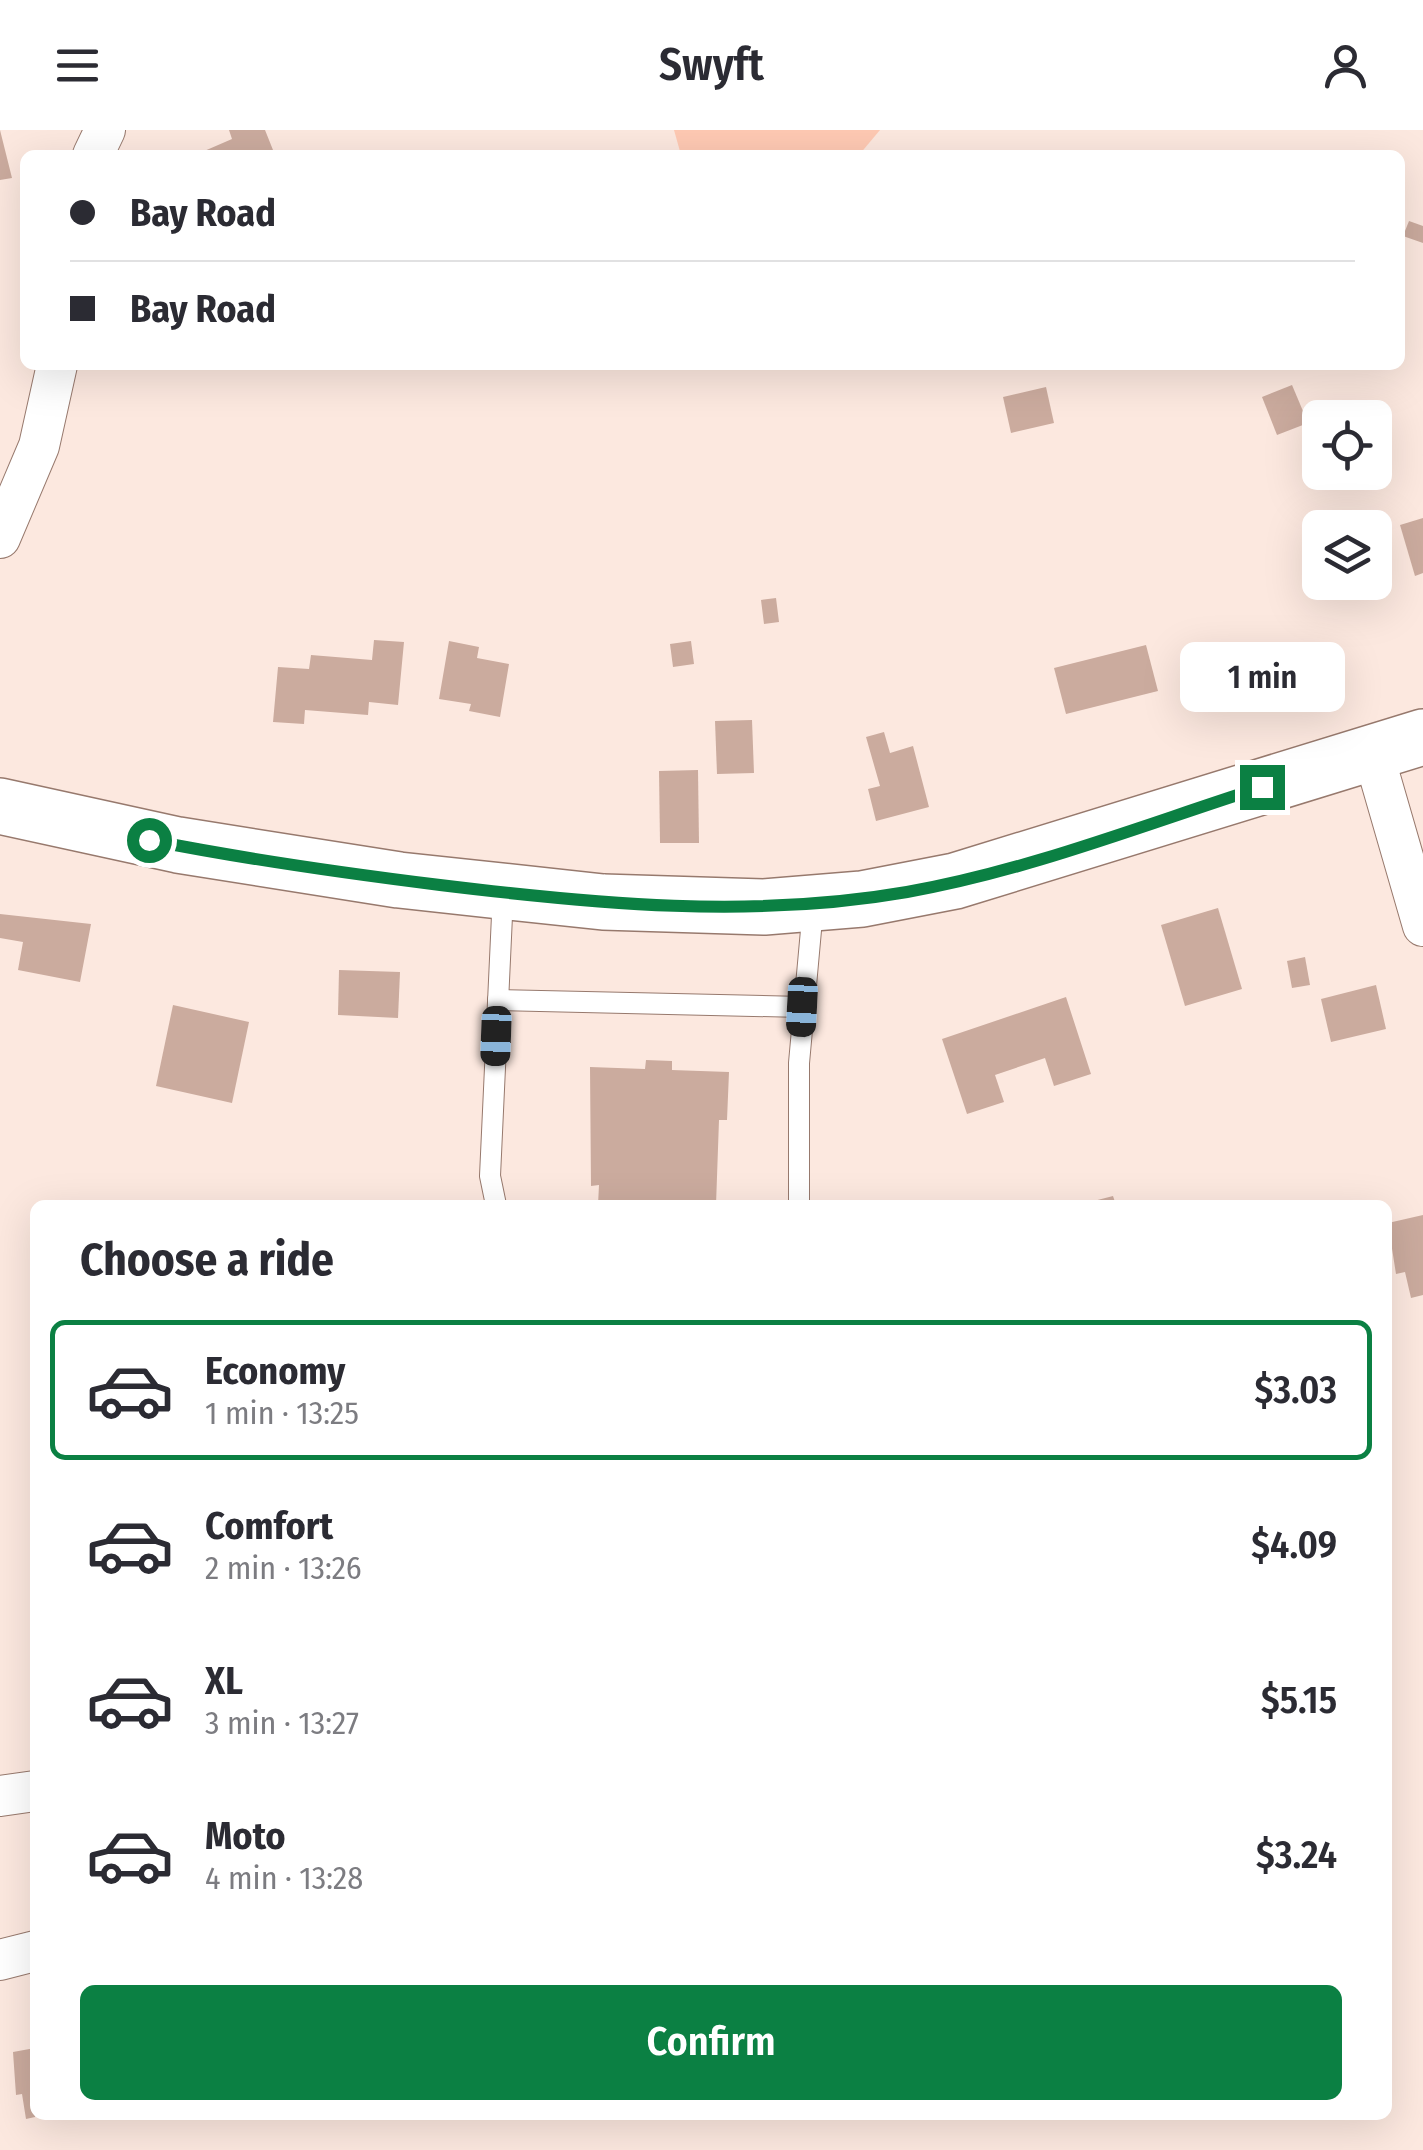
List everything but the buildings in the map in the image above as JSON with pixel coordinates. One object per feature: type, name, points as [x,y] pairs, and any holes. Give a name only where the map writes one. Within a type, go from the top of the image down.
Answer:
[{"type":"main road","points":[[0,806],[233,855],[503,892],[710,907],[814,904],[954,881],[1398,745]]},
{"type":"street","points":[[0,538],[39,446],[56,370]]},
{"type":"street","points":[[1398,745],[1423,926]]},
{"type":"street","points":[[0,1796],[30,1792]]},
{"type":"street","points":[[0,1960],[30,1952]]},
{"type":"lane","points":[[495,1200],[490,1176],[503,892]]},
{"type":"lane","points":[[799,1200],[802,1007],[814,904]]},
{"type":"lane","points":[[498,1000],[802,1007]]},
{"type":"shaded area","points":[[674,130],[880,130],[863,150],[680,150]]},
{"type":"route","points":[[149,840],[325,870],[503,892],[603,902],[764,907],[911,892],[1262,787]]}]
